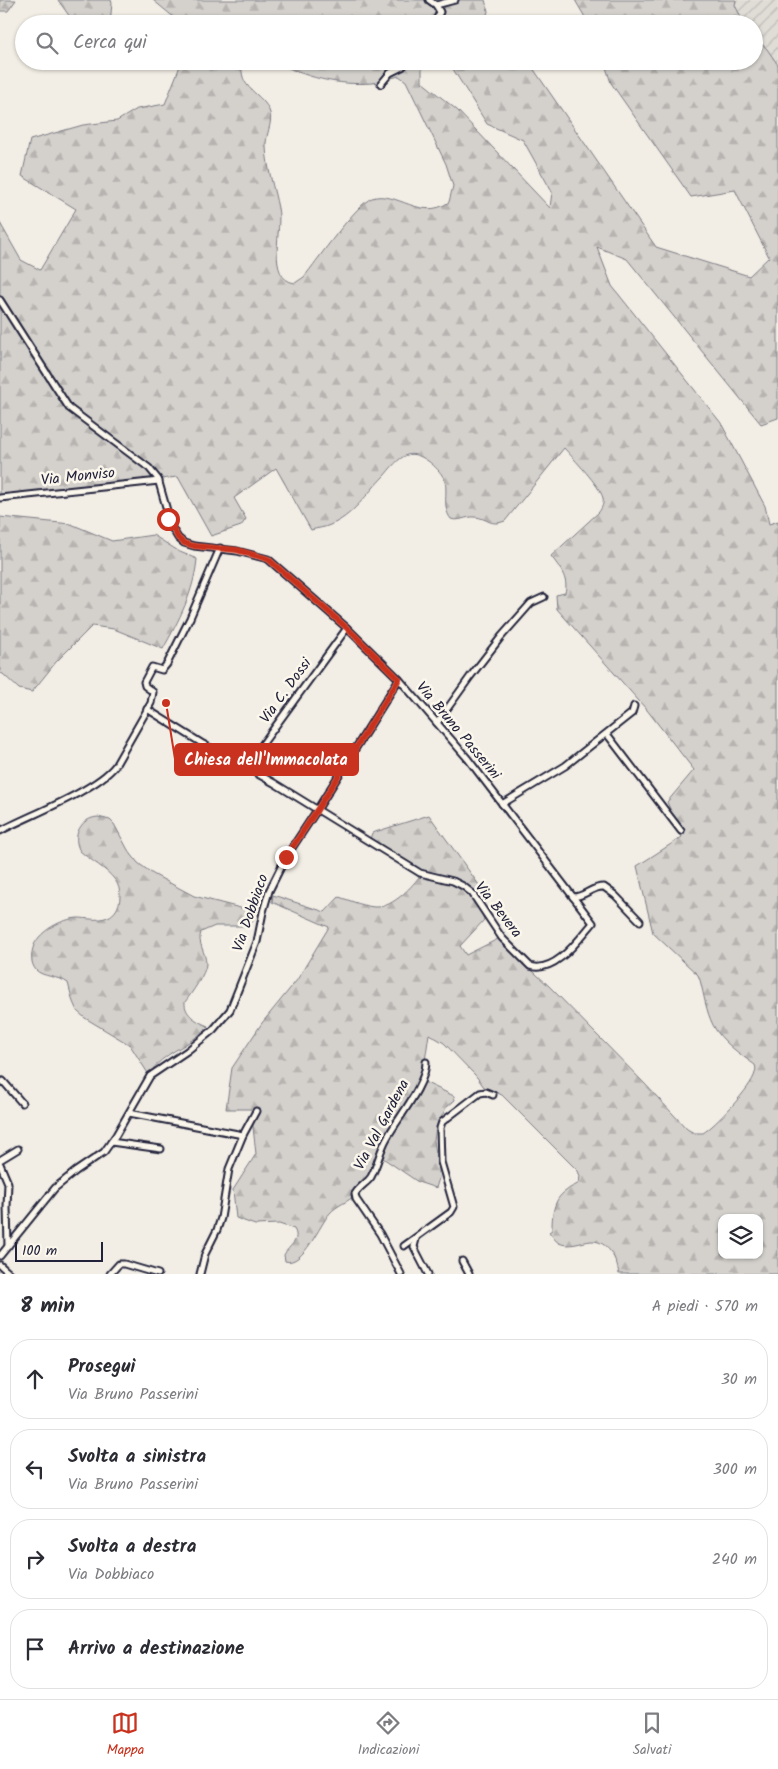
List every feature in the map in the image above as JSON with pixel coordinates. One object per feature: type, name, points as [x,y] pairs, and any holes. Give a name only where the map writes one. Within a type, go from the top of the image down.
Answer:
[{"type":"street","points":[[429,0],[436,4],[440,12],[438,15]]},
{"type":"street","points":[[436,4],[455,0]]},
{"type":"street","points":[[381,84],[390,73],[396,70]]},
{"type":"street","name":"Via Bruno Passerini","points":[[0,300],[69,408],[150,468],[159,481],[168,519],[178,538],[184,543],[194,546],[250,553],[268,559],[347,628],[399,679],[468,759],[593,923]]},
{"type":"street","name":"Via Monviso","points":[[0,498],[159,481]]},
{"type":"street","points":[[0,831],[62,801],[109,773],[115,766],[151,703],[153,692],[145,686],[144,682],[152,667],[162,670],[167,664],[190,618],[220,548]]},
{"type":"street","points":[[437,723],[501,637],[531,603],[544,597]]},
{"type":"street","name":"Via C. Dossi","points":[[245,768],[347,628]]},
{"type":"street","name":"Via Dobbiaco","points":[[0,1256],[55,1188],[104,1152],[150,1076],[187,1051],[213,1030],[230,1010],[257,942],[269,891],[286,857],[399,679]]},
{"type":"street","points":[[502,804],[565,766],[632,714],[634,706]]},
{"type":"street","points":[[148,709],[209,748],[317,810]]},
{"type":"street","points":[[607,734],[681,831]]},
{"type":"street","name":"Via Bevera","points":[[317,810],[420,872],[454,881],[472,893],[502,938],[530,966],[535,968],[554,963],[574,945],[593,923]]},
{"type":"street","points":[[573,897],[580,897],[595,888],[604,887],[615,895],[640,921]]},
{"type":"street","name":"Via Val Gardena","points":[[401,1274],[380,1234],[355,1196],[356,1192],[370,1178],[388,1136],[412,1099],[426,1070],[426,1062]]},
{"type":"street","points":[[0,1083],[3,1081],[22,1103]]},
{"type":"street","points":[[404,1246],[451,1212],[454,1207],[441,1162],[440,1128],[442,1122],[480,1093],[486,1092],[493,1096]]},
{"type":"street","points":[[200,1274],[205,1254],[218,1230],[229,1169],[243,1135],[256,1111]]},
{"type":"street","points":[[129,1113],[243,1135]]},
{"type":"street","points":[[111,1142],[161,1149]]},
{"type":"street","points":[[8,1246],[8,1183],[2,1174],[0,1162],[18,1149]]},
{"type":"street","points":[[417,1237],[414,1241],[414,1247],[428,1274]]},
{"type":"street","points":[[462,1261],[469,1274]]},
{"type":"street","points":[[110,1274],[119,1264],[158,1274]]},
{"type":"street","points":[[0,1265],[10,1274]]},
{"type":"shaded area","points":[[736,0],[778,0],[778,65],[763,45],[763,15],[740,15],[735,5]]},
{"type":"green space","points":[[0,0],[16,0],[8,11],[0,11]]},
{"type":"green space","points":[[58,0],[111,0],[112,3],[111,15],[69,15]]},
{"type":"green space","points":[[153,0],[430,0],[436,15],[171,15]]},
{"type":"green space","points":[[447,0],[485,0],[488,11],[487,15],[439,15],[439,6]]},
{"type":"green space","points":[[575,0],[736,0],[735,5],[740,15],[584,15]]},
{"type":"green space","points":[[763,45],[778,65],[778,418],[761,424],[627,259],[597,247],[612,286],[721,423],[765,506],[769,524],[778,521],[778,1274],[619,1274],[614,1257],[607,1247],[602,1244],[591,1241],[567,1245],[558,1242],[549,1232],[552,1230],[554,1208],[562,1194],[579,1183],[580,1176],[578,1171],[502,1095],[484,1087],[444,1043],[429,1034],[422,1081],[454,1096],[455,1100],[446,1108],[436,1128],[434,1140],[439,1178],[436,1188],[418,1182],[380,1156],[359,1191],[330,1213],[305,1251],[292,1261],[285,1261],[284,1255],[296,1237],[294,1229],[279,1224],[255,1225],[236,1218],[233,1190],[256,1154],[251,1109],[226,1109],[232,1068],[262,1023],[297,980],[329,927],[272,902],[273,895],[325,912],[339,897],[364,905],[378,907],[389,904],[406,892],[419,877],[371,842],[372,833],[429,815],[484,892],[480,907],[484,920],[460,946],[466,955],[498,939],[549,986],[687,1129],[694,1133],[703,1133],[724,1115],[740,1096],[756,1071],[755,1065],[721,1037],[713,1025],[698,975],[653,933],[637,866],[682,837],[667,802],[694,770],[647,710],[557,609],[556,595],[565,593],[566,582],[551,556],[599,512],[603,502],[597,487],[564,448],[505,521],[500,523],[492,523],[475,517],[451,519],[446,508],[446,485],[442,475],[427,460],[412,454],[404,456],[397,461],[359,504],[345,516],[328,526],[311,530],[276,468],[234,498],[246,519],[241,526],[211,536],[178,477],[0,497],[0,223],[21,260],[40,270],[76,209],[22,176],[30,140],[83,125],[117,121],[137,109],[165,104],[178,70],[242,70],[243,78],[247,85],[267,106],[271,117],[266,147],[279,217],[278,263],[280,272],[286,279],[295,283],[304,277],[356,211],[372,198],[390,198],[429,209],[449,202],[453,186],[446,164],[406,81],[399,76],[372,83],[334,82],[292,70],[422,70],[422,82],[457,110],[550,208],[552,192],[523,140],[487,124],[454,70],[534,70],[656,247],[749,276],[769,257],[735,190],[691,197],[611,83],[607,70],[763,70]]},
{"type":"green space","points":[[0,517],[71,524],[112,541],[153,535],[180,552],[197,559],[189,594],[163,649],[114,629],[92,626],[56,662],[32,692],[19,689],[0,673]]},
{"type":"green space","points":[[98,817],[110,820],[114,824],[128,850],[138,863],[153,874],[194,896],[248,910],[255,917],[251,924],[247,926],[215,926],[201,932],[200,940],[206,964],[204,973],[185,1002],[185,1007],[192,1017],[208,1026],[193,1039],[161,1060],[149,1075],[130,1045],[85,1018],[77,1011],[68,983],[39,972],[34,967],[32,961],[34,945],[37,940],[53,926],[78,918],[105,918],[115,912],[118,907],[120,896],[115,880],[80,851],[77,845],[77,834],[82,824]]},
{"type":"place","name":"Chiesa dell'Immacolata","points":[[166,703]]},
{"type":"route","points":[[168,519],[178,538],[184,543],[194,546],[237,550],[268,559],[347,628],[399,679],[286,857]]}]
